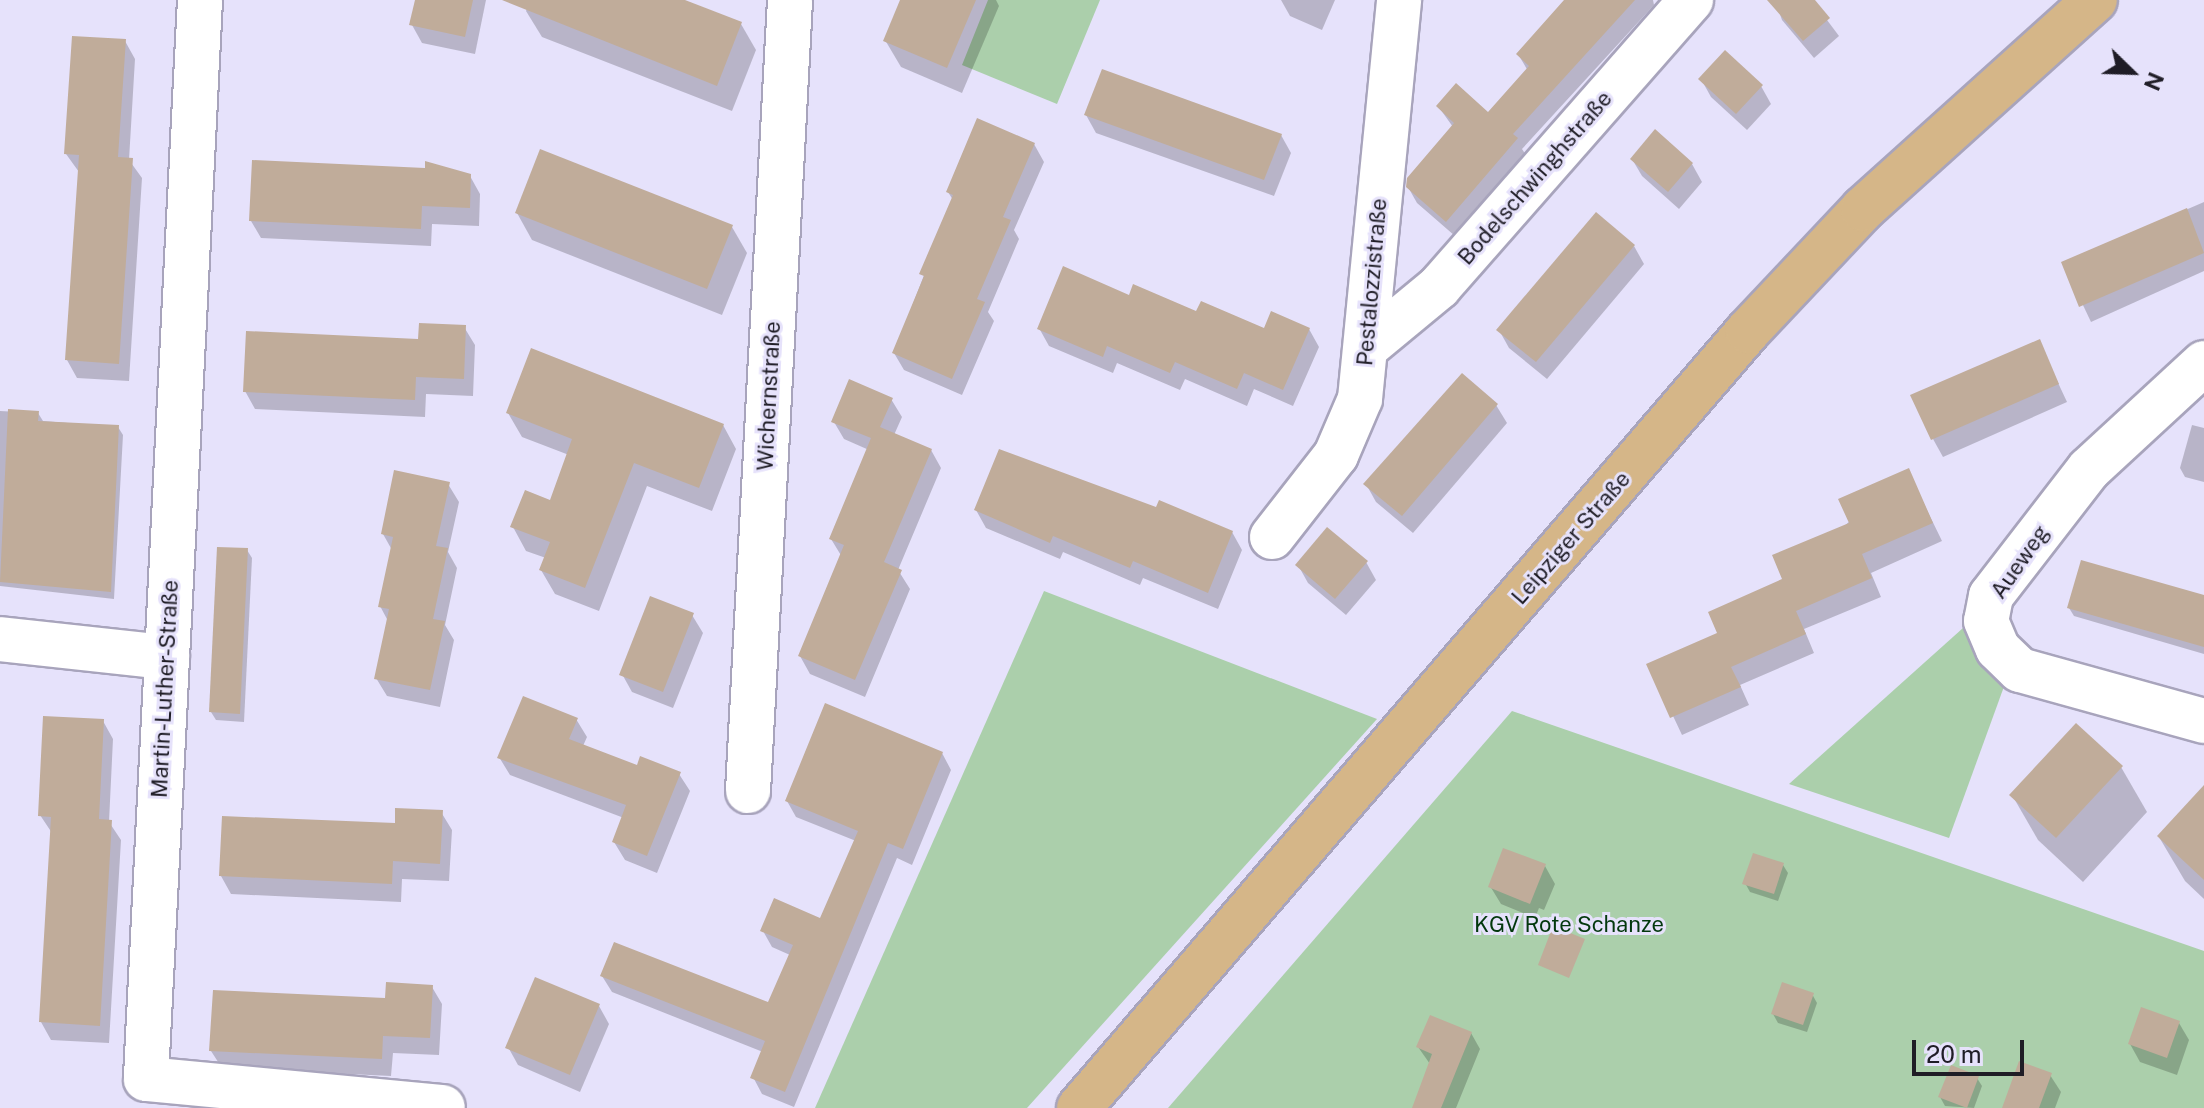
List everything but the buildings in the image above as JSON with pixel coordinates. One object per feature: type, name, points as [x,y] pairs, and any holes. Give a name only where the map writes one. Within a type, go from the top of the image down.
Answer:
[{"type":"main road","name":"Leipziger Straße","points":[[1079,1108],[1748,331],[1863,209],[2095,0]]},
{"type":"street","name":"Martin-Luther-Straße","points":[[195,0],[146,1079],[443,1107]]},
{"type":"street","name":"Wichernstraße","points":[[748,791],[790,0]]},
{"type":"street","name":"Pestalozzistraße","points":[[1272,537],[1336,455],[1360,399],[1369,345],[1372,257],[1399,0]]},
{"type":"street","name":"Bodelschwinghstraße","points":[[1369,345],[1439,287],[1691,0]]},
{"type":"street","name":"Aueweg","points":[[2204,363],[2089,469],[1991,596],[1986,621],[1998,649],[2020,670],[2204,721]]},
{"type":"street","points":[[0,639],[167,657]]},
{"type":"green space","points":[[988,0],[1100,0],[1057,104],[962,65]]},
{"type":"green space","points":[[1044,591],[1377,719],[1027,1108],[815,1108]]},
{"type":"green space","points":[[1963,628],[2006,681],[1949,838],[1789,784]]},
{"type":"green space","name":"KGV Rote Schanze","points":[[1512,711],[2204,951],[2204,1108],[1168,1108]]}]
